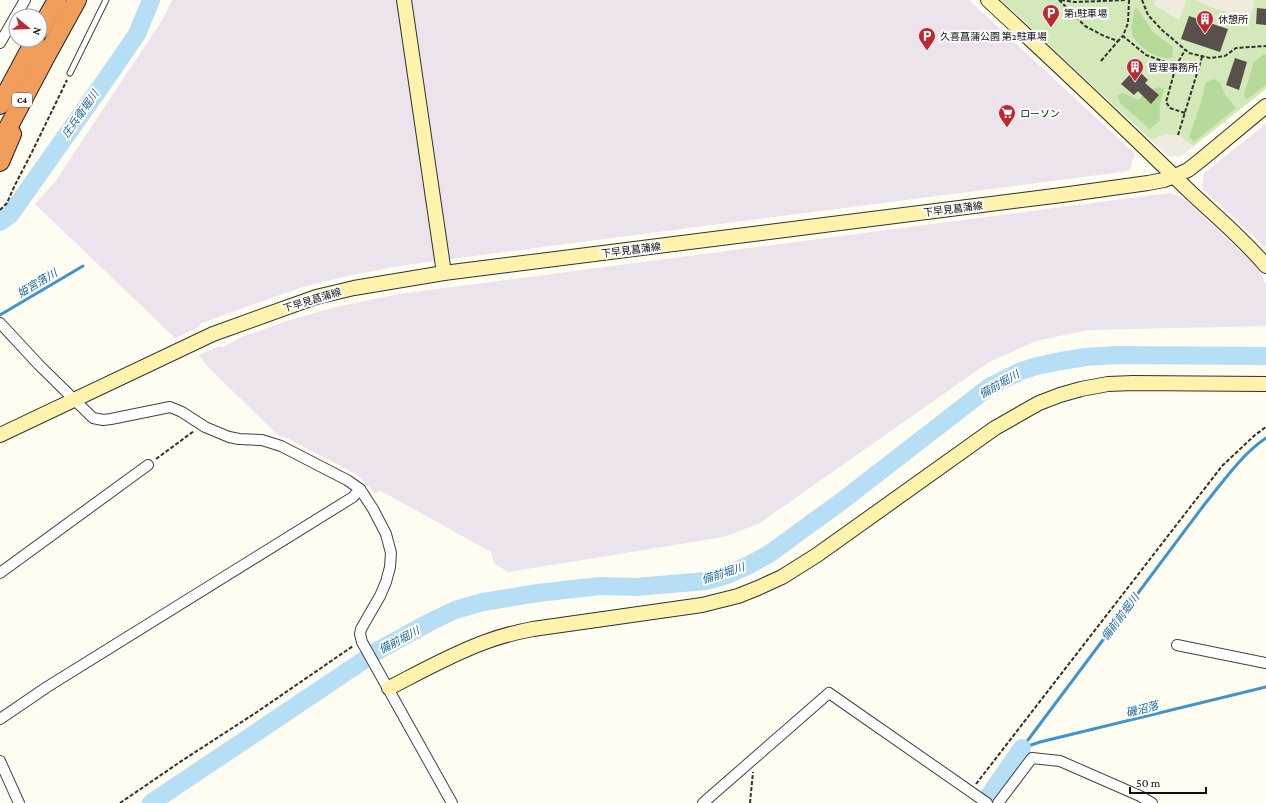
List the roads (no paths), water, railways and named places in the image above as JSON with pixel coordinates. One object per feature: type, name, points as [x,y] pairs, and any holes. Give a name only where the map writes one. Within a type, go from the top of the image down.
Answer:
[{"type":"highway","points":[[48,14],[57,0]]},
{"type":"highway","name":"C4","points":[[0,143],[77,0]]},
{"type":"highway","points":[[0,84],[21,48]]},
{"type":"highway","name":"C4","points":[[0,105],[31,48]]},
{"type":"highway","points":[[0,162],[45,58]]},
{"type":"street","points":[[0,42],[25,0]]},
{"type":"street","points":[[404,0],[444,273]]},
{"type":"street","points":[[988,0],[1255,252],[1266,266]]},
{"type":"street","name":"下早見菖蒲線","points":[[0,435],[213,334],[316,297],[354,288],[444,273],[1148,184],[1164,180],[1188,170],[1266,106]]},
{"type":"street","points":[[0,323],[93,418],[98,420],[118,418],[170,407],[182,412],[211,430],[229,437],[262,440],[281,446],[347,480],[360,489],[373,509],[386,534],[391,553],[390,567],[386,582],[380,596],[361,629],[360,634],[362,642],[452,803]]},
{"type":"street","points":[[386,684],[463,651],[509,634],[533,629],[702,605],[738,596],[758,588],[782,577],[817,555],[995,428],[1028,409],[1060,395],[1108,384],[1266,384]]},
{"type":"street","points":[[0,573],[148,464]]},
{"type":"street","points":[[0,718],[353,497],[360,489]]},
{"type":"street","points":[[1177,645],[1266,663]]},
{"type":"street","points":[[703,803],[829,693],[987,803]]},
{"type":"street","points":[[998,803],[1032,758],[1060,761],[1140,796],[1152,803]]},
{"type":"street","points":[[0,761],[19,803]]},
{"type":"lane","points":[[70,73],[105,0]]},
{"type":"waterway","name":"庄兵衛堀川","points":[[0,222],[10,215],[137,34],[151,0]]},
{"type":"waterway","name":"姫宮落川","points":[[0,315],[83,266]]},
{"type":"waterway","name":"備前堀川","points":[[151,803],[379,650],[455,610],[483,602],[538,593],[600,586],[636,587],[706,581],[727,575],[749,565],[769,554],[842,501],[989,387],[1021,371],[1061,361],[1086,357],[1116,355],[1266,356]]},
{"type":"waterway","name":"備前前堀川","points":[[1022,748],[1225,478],[1248,452],[1266,438]]},
{"type":"waterway","name":"磯沼落","points":[[1022,748],[1040,742],[1266,687]]},
{"type":"waterway","name":"備前前堀川","points":[[984,803],[1022,748]]},
{"type":"place","name":"第1駐車場","points":[[1051,28]]},
{"type":"place","name":"休憩所","points":[[1205,34]]},
{"type":"place","name":"久喜菖蒲公園 第2駐車場","points":[[927,51]]},
{"type":"place","name":"管理事務所","points":[[1135,82]]},
{"type":"place","name":"ローソン","points":[[1007,128]]}]
